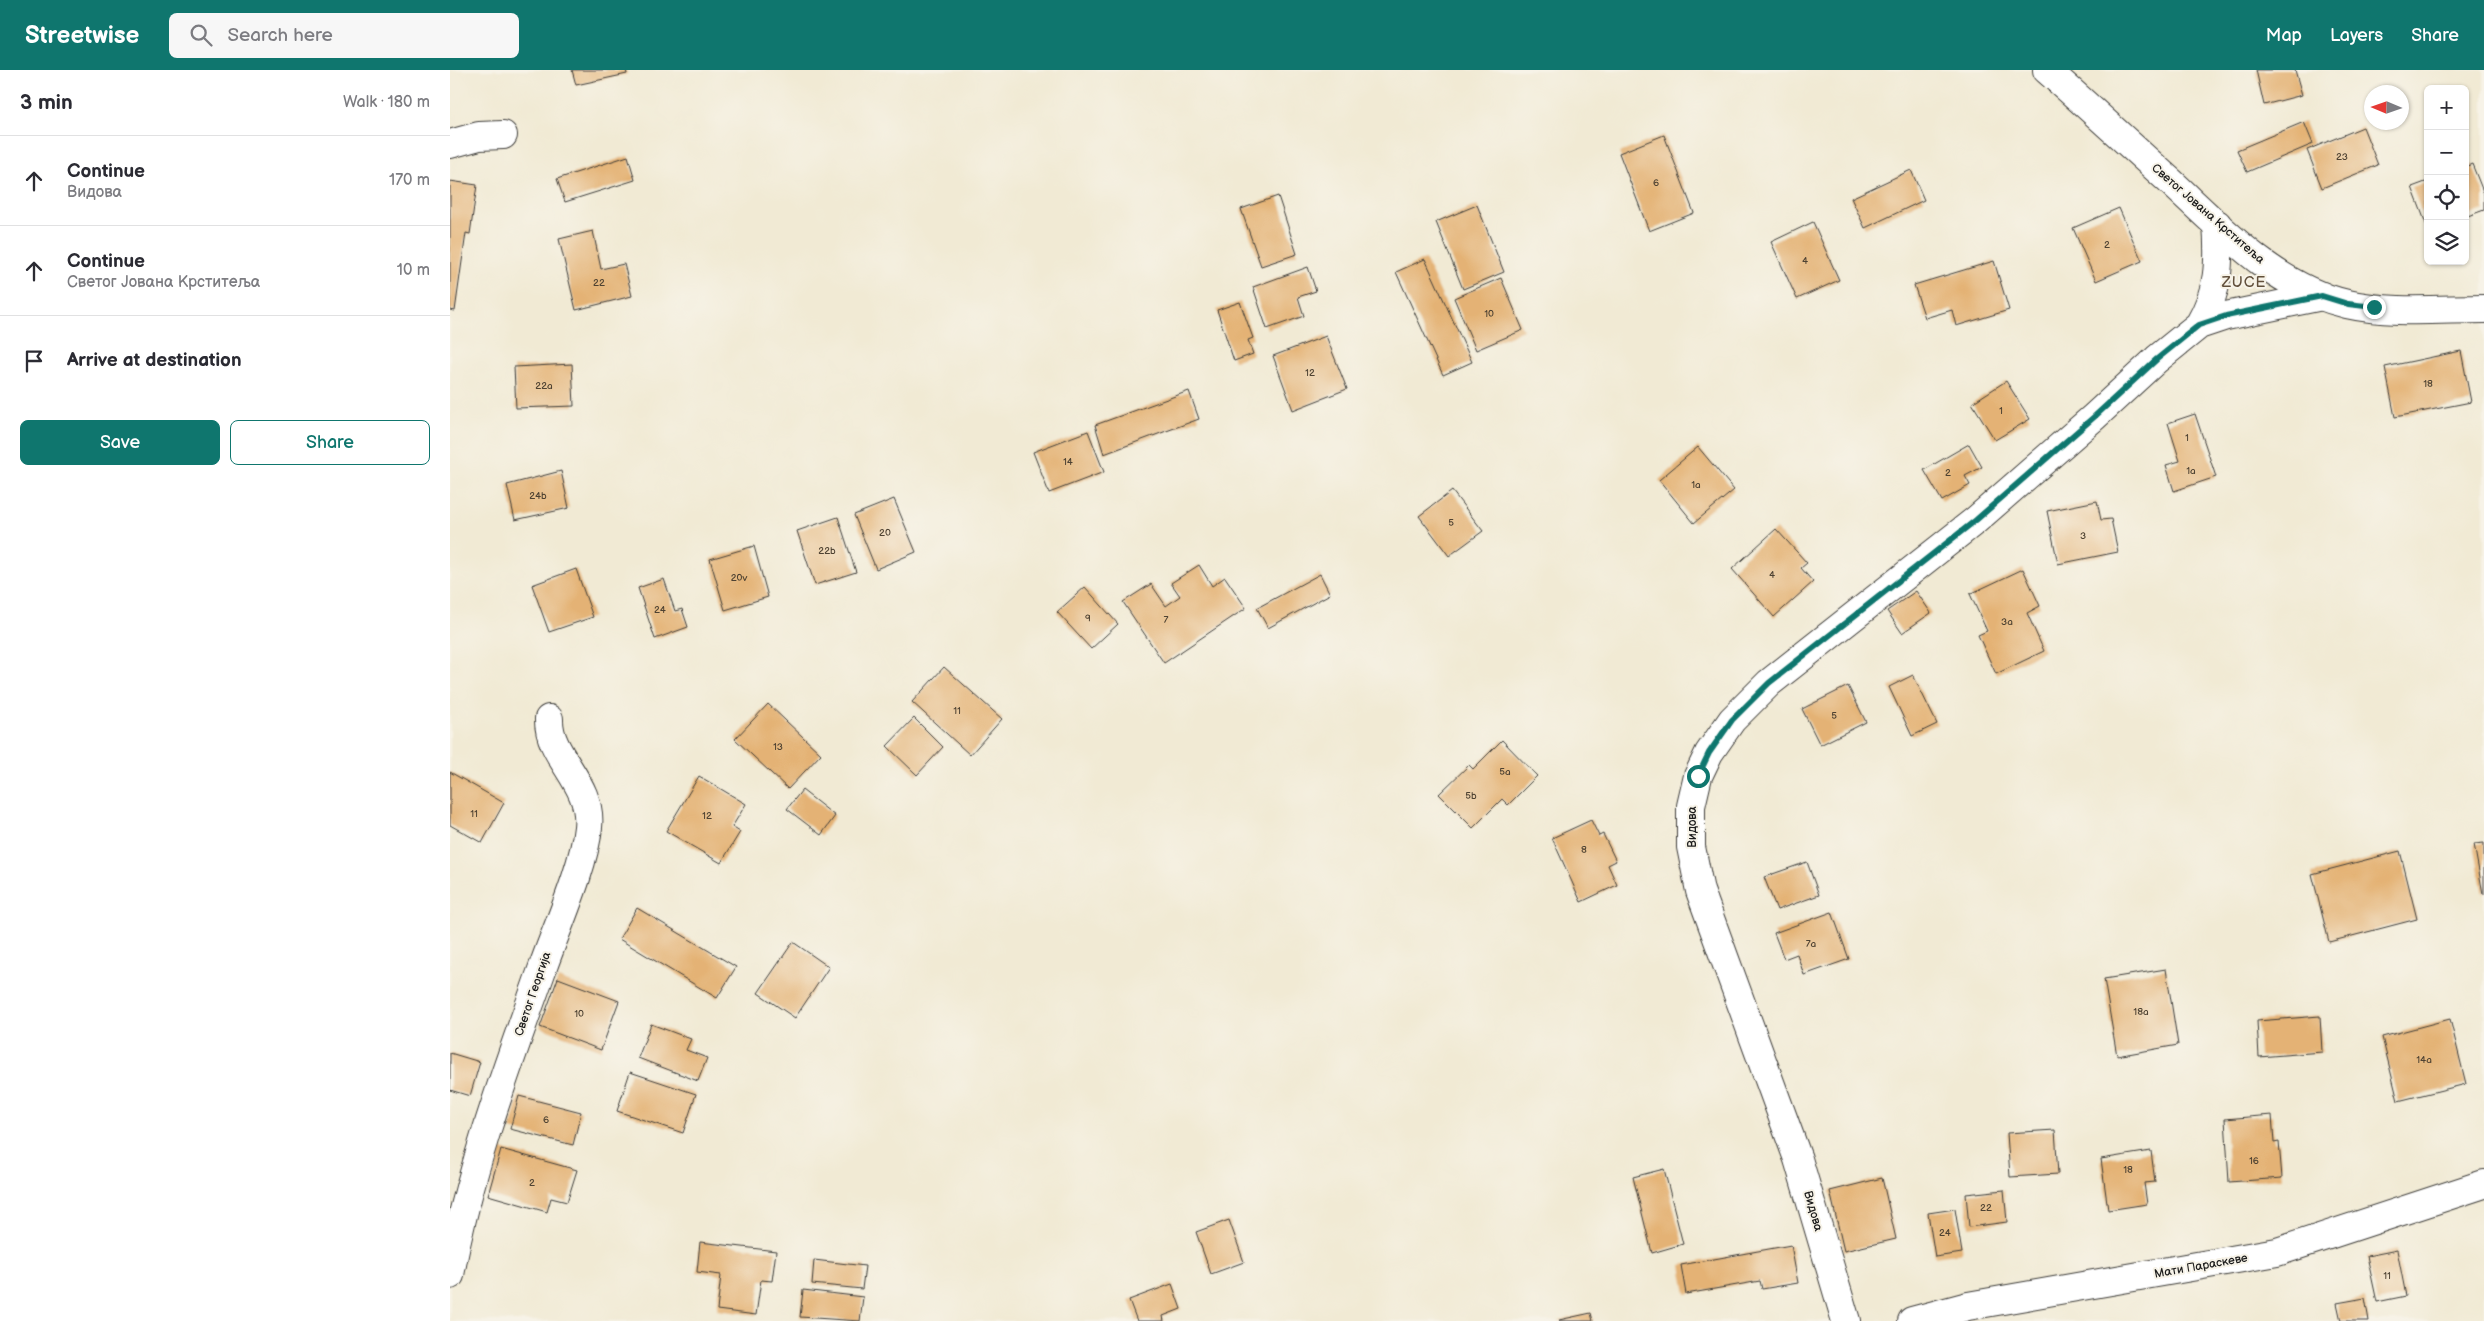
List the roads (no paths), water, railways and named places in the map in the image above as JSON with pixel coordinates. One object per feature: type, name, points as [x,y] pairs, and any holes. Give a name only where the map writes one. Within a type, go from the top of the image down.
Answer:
[{"type":"street","name":"Светог Јована Крститеља","points":[[2047,70],[2217,224],[2285,279],[2322,296],[2348,304],[2397,309],[2484,309]]},
{"type":"street","points":[[450,144],[479,136],[503,135]]},
{"type":"street","name":"Видова","points":[[2199,325],[2216,285],[2220,260],[2217,224]]},
{"type":"street","name":"Видова","points":[[1846,1321],[1798,1159],[1700,892],[1690,847],[1691,806],[1698,776],[1709,753],[1732,720],[1769,683],[1976,520],[2157,359],[2199,325],[2226,316],[2322,296]]},
{"type":"street","name":"Светог Георгија","points":[[450,1275],[467,1198],[516,1043],[577,871],[588,828],[588,813],[583,794],[552,737],[550,719]]},
{"type":"street","name":"Мати Параскеве","points":[[1912,1321],[1968,1306],[2277,1252],[2484,1184]]},
{"type":"district","name":"ZUCE","points":[[2244,282]]}]
